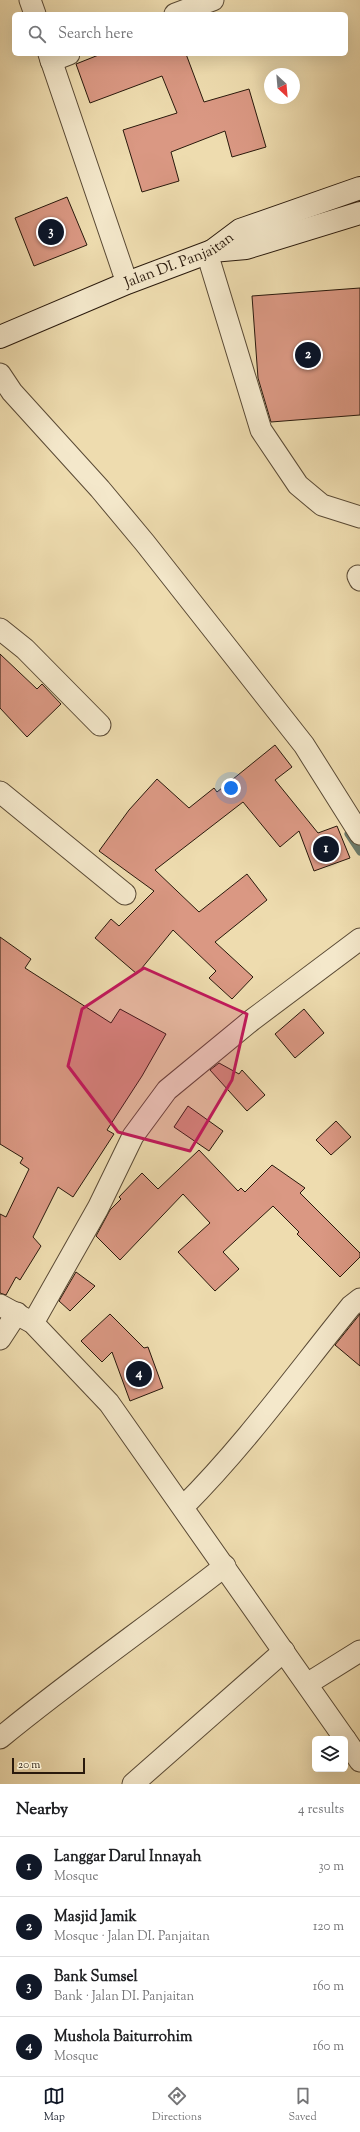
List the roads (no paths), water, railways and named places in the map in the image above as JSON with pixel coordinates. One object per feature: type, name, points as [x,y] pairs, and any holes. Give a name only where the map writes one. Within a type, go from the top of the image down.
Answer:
[{"type":"main road","name":"Jalan DI. Panjaitan","points":[[0,337],[127,283],[210,252],[240,230],[360,188]]},
{"type":"main road","points":[[210,252],[246,248],[360,213]]},
{"type":"street","points":[[30,0],[34,12]]},
{"type":"street","points":[[179,8],[213,0]]},
{"type":"street","points":[[57,56],[127,283]]},
{"type":"street","points":[[210,252],[261,430],[298,485],[322,505],[360,517]]},
{"type":"street","points":[[0,374],[12,392],[100,489],[145,543],[304,745],[360,834]]},
{"type":"street","points":[[0,629],[25,649],[100,725]]},
{"type":"street","points":[[0,792],[125,894]]},
{"type":"street","points":[[0,1339],[17,1314],[98,1208],[133,1136],[167,1090],[252,1020],[360,939]]},
{"type":"street","points":[[183,1507],[247,1439],[351,1306],[360,1299]]},
{"type":"street","points":[[17,1314],[109,1403],[225,1566],[343,1736]]},
{"type":"street","points":[[0,1738],[98,1661],[162,1616],[225,1566]]},
{"type":"street","points":[[307,1684],[360,1650]]},
{"type":"street","points":[[134,1784],[284,1651]]},
{"type":"street","points":[[348,1743],[360,1761]]},
{"type":"waterway","points":[[348,834],[360,852]]},
{"type":"place","name":"Bank Sumsel","points":[[51,232]]},
{"type":"place","name":"Masjid Jamik","points":[[308,355]]},
{"type":"place","name":"Langgar Darul Innayah","points":[[326,849]]},
{"type":"place","name":"Mushola Baiturrohim","points":[[139,1374]]}]
